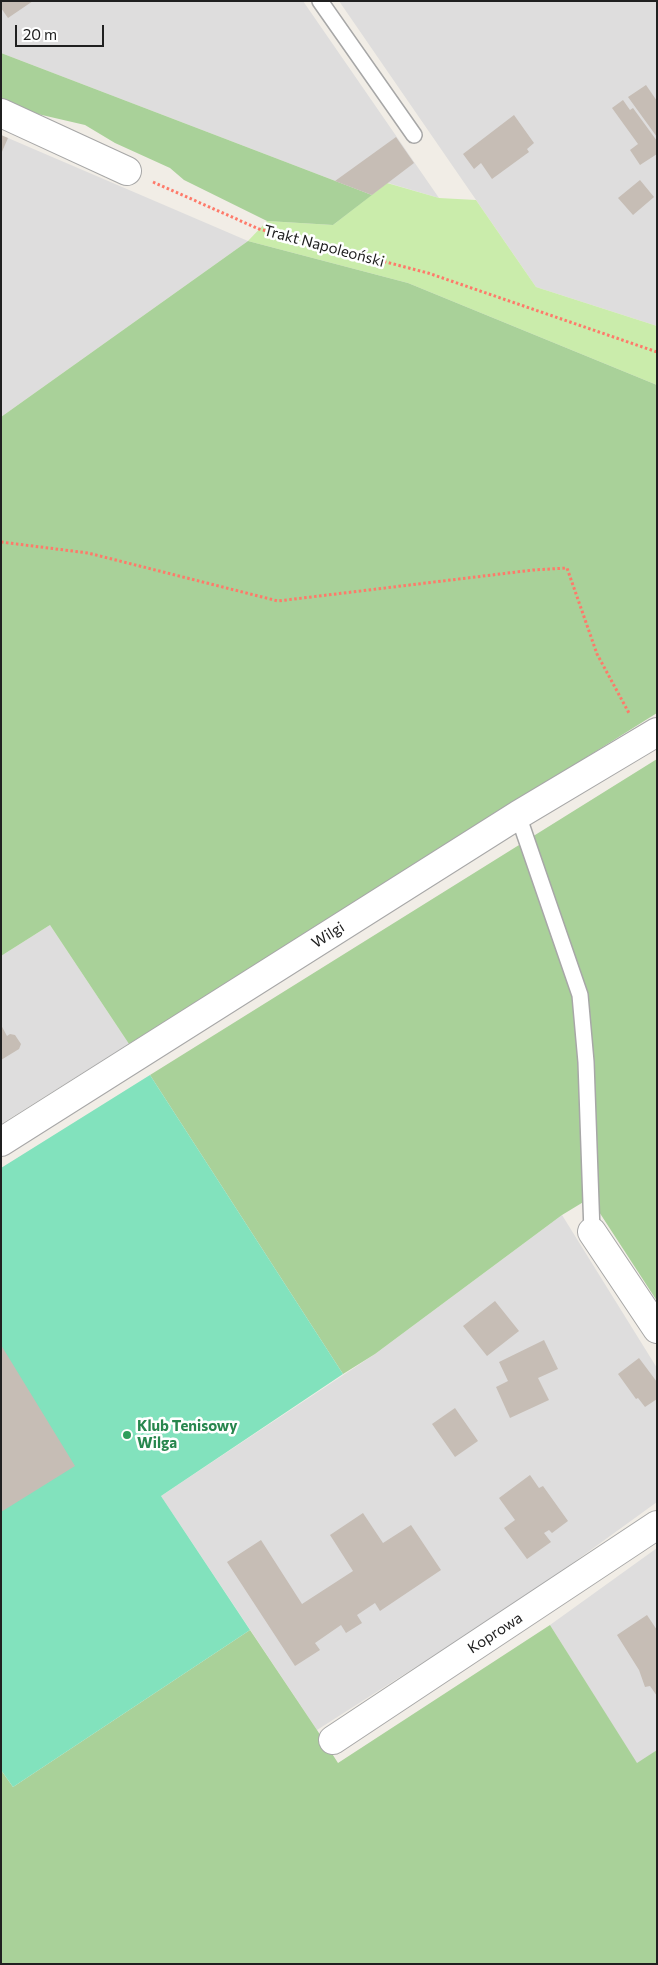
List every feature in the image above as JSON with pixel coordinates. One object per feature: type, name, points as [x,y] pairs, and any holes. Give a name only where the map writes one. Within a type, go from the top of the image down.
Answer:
[{"type":"street","points":[[1,112],[127,171]]},
{"type":"street","name":"Wilgi","points":[[1,1142],[518,814],[650,736]]},
{"type":"street","points":[[592,1232],[657,1329]]},
{"type":"street","name":"Koprowa","points":[[333,1740],[657,1525]]},
{"type":"lane","points":[[320,1],[414,136]]},
{"type":"lane","points":[[518,814],[580,995],[586,1062],[592,1232]]},
{"type":"path","name":"Trakt Napoleoński","points":[[127,171],[259,229],[428,273],[657,352]]},
{"type":"path","points":[[1,542],[88,553],[278,601],[533,570],[568,568],[598,654],[650,736]]},
{"type":"shaded area","points":[[1,1],[303,1],[439,198],[388,183],[372,195],[1,53]]},
{"type":"shaded area","points":[[339,1],[657,1],[657,326],[536,287]]},
{"type":"shaded area","points":[[1,135],[248,241],[1,417]]},
{"type":"shaded area","points":[[50,925],[129,1044],[1,1124],[1,956]]},
{"type":"shaded area","points":[[562,1215],[657,1368],[657,1502],[530,1594],[317,1730],[161,1496],[375,1354]]},
{"type":"shaded area","points":[[657,1548],[657,1750],[637,1764],[550,1625]]},
{"type":"green space","points":[[1,53],[372,195],[333,225],[267,221],[184,180],[170,168],[115,143],[85,125],[29,112],[1,98]]},
{"type":"green space","points":[[387,183],[439,198],[476,200],[536,287],[657,326],[657,385],[408,283],[248,241],[267,221],[333,225]]},
{"type":"green space","points":[[248,241],[408,283],[657,385],[657,713],[129,1044],[50,925],[1,956],[1,417]]},
{"type":"green space","points":[[657,759],[657,1301],[590,1198],[562,1215],[375,1354],[343,1374],[150,1075]]},
{"type":"green space","name":"Klub Tenisowy Wilga","points":[[150,1075],[343,1374],[161,1496],[250,1630],[13,1787],[1,1770],[1,1168]]},
{"type":"green space","points":[[550,1625],[637,1763],[657,1750],[657,1964],[1,1964],[1,1770],[13,1787],[250,1630],[338,1763]]},
{"type":"building","points":[[1,1],[33,1],[8,18],[1,8]]},
{"type":"building","points":[[646,85],[657,101],[657,137],[628,97]]},
{"type":"building","points":[[623,100],[630,110],[633,108],[657,141],[657,154],[640,165],[630,150],[638,144],[612,108]]},
{"type":"building","points":[[514,115],[534,143],[527,149],[529,152],[492,179],[481,163],[474,169],[463,154]]},
{"type":"building","points":[[1,135],[8,138],[1,154]]},
{"type":"building","points":[[396,137],[414,163],[372,195],[335,181]]},
{"type":"building","points":[[640,180],[654,197],[633,215],[618,198]]},
{"type":"building","points":[[1,1025],[7,1036],[10,1034],[15,1035],[21,1044],[19,1049],[1,1060]]},
{"type":"building","points":[[495,1301],[519,1331],[487,1356],[463,1326]]},
{"type":"building","points":[[544,1340],[558,1369],[538,1378],[549,1400],[510,1418],[496,1387],[508,1381],[499,1362]]},
{"type":"building","points":[[1,1345],[75,1466],[1,1512]]},
{"type":"building","points":[[639,1358],[657,1382],[657,1399],[645,1407],[638,1398],[636,1399],[618,1374]]},
{"type":"building","points":[[455,1408],[478,1441],[455,1457],[432,1424]]},
{"type":"building","points":[[530,1475],[539,1488],[543,1486],[568,1521],[552,1533],[549,1530],[544,1533],[551,1542],[527,1559],[504,1528],[515,1520],[499,1498]]},
{"type":"building","points":[[363,1513],[383,1543],[411,1525],[441,1570],[380,1611],[375,1603],[357,1615],[362,1623],[346,1633],[341,1625],[315,1643],[320,1650],[295,1666],[227,1562],[261,1540],[302,1604],[353,1571],[330,1535]]},
{"type":"building","points":[[647,1615],[657,1630],[657,1696],[650,1686],[645,1687],[639,1670],[617,1635]]},
{"type":"place","name":"Klub Tenisowy Wilga","points":[[127,1435]]}]
